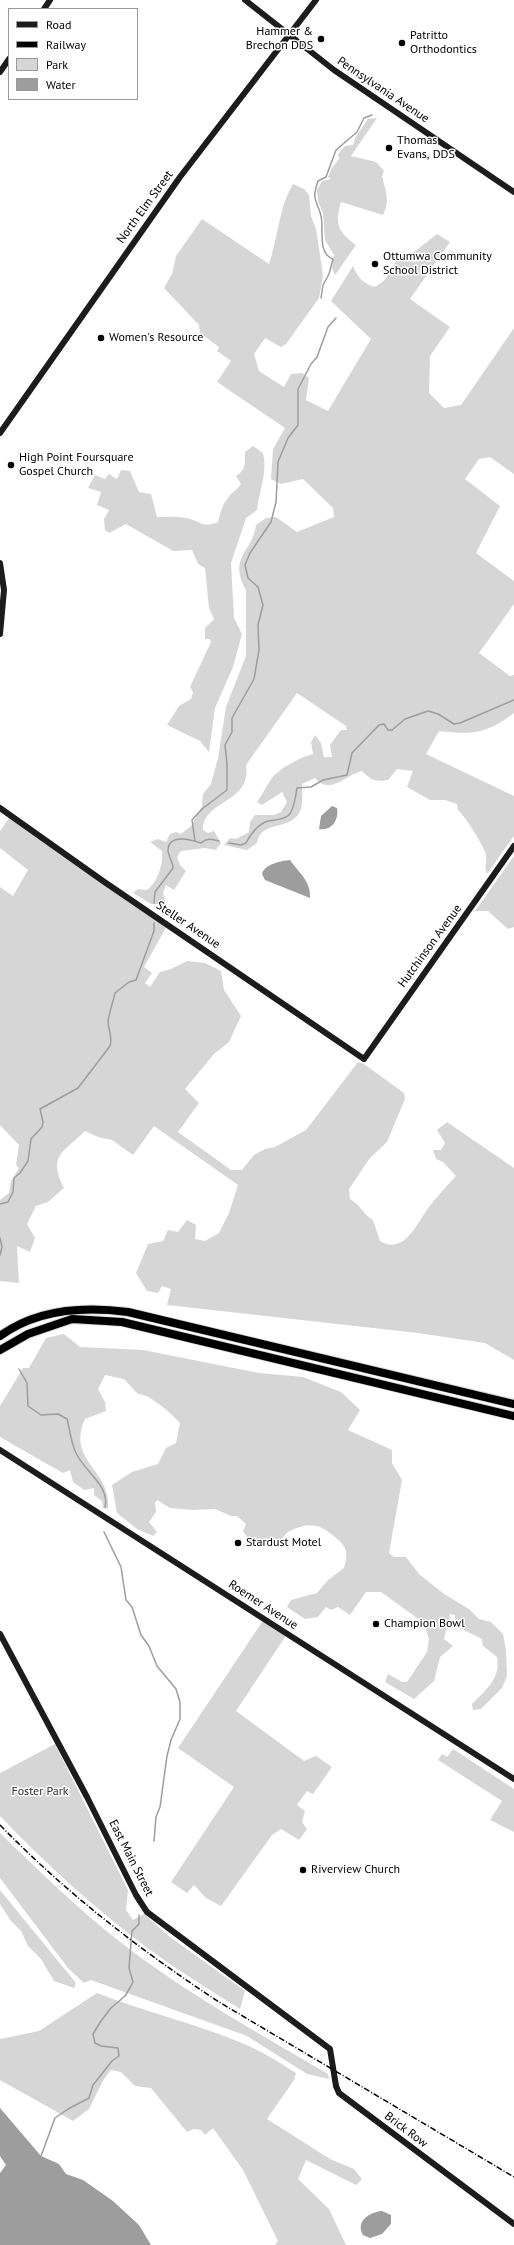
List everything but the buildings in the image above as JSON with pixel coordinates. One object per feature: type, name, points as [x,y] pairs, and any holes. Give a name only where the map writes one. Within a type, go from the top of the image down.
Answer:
[{"type":"highway","points":[[0,1336],[34,1318],[66,1310],[97,1308],[128,1312],[514,1404]]},
{"type":"highway","points":[[0,1350],[28,1334],[72,1320],[122,1322],[514,1416]]},
{"type":"street","name":"Pennsylvania Avenue","points":[[245,0],[334,70],[514,192]]},
{"type":"street","name":"North Elm Street","points":[[0,433],[180,177],[316,0]]},
{"type":"street","points":[[0,72],[8,60]]},
{"type":"street","points":[[0,563],[4,590],[0,634]]},
{"type":"street","name":"Steller Avenue","points":[[0,808],[103,881],[364,1059]]},
{"type":"street","name":"Hutchinson Avenue","points":[[364,1059],[514,846]]},
{"type":"street","name":"Roemer Avenue","points":[[0,1450],[514,1779]]},
{"type":"street","name":"East Main Street","points":[[0,1634],[87,1797],[136,1895],[147,1912],[330,2049]]},
{"type":"street","name":"Brick Row","points":[[330,2049],[339,2093],[514,2224]]},
{"type":"green space","points":[[377,118],[351,156],[376,162],[384,171],[382,176],[387,195],[387,205],[383,215],[341,202],[338,216],[339,226],[341,231],[356,245],[335,275],[332,268],[334,255],[325,240],[323,213],[318,201],[317,190],[322,181],[331,179],[328,177],[332,168],[339,159],[338,154],[345,146],[353,145],[355,138],[368,119]]},
{"type":"green space","points":[[293,184],[304,189],[309,195],[311,216],[316,229],[323,275],[319,298],[286,344],[281,347],[265,338],[254,354],[259,371],[284,387],[291,374],[302,373],[309,378],[306,400],[328,411],[371,339],[331,301],[353,266],[361,280],[374,287],[387,277],[400,254],[409,256],[437,234],[450,242],[410,299],[450,327],[430,356],[429,393],[444,408],[461,405],[514,328],[514,474],[490,457],[479,459],[465,479],[500,506],[476,553],[514,581],[514,604],[479,653],[510,676],[514,675],[514,713],[495,725],[479,731],[461,733],[439,731],[426,754],[514,796],[514,836],[487,874],[485,851],[478,838],[458,810],[457,804],[445,800],[430,800],[407,787],[413,771],[397,769],[388,780],[384,781],[374,780],[362,771],[332,785],[321,783],[315,778],[302,784],[300,812],[293,820],[263,831],[259,836],[257,843],[247,850],[224,845],[230,838],[236,839],[249,832],[250,822],[255,815],[274,815],[281,812],[287,802],[282,792],[262,805],[257,802],[272,778],[280,770],[291,763],[313,754],[311,742],[315,735],[321,743],[324,757],[332,757],[330,745],[341,730],[347,730],[346,726],[297,693],[246,765],[246,778],[242,787],[235,795],[211,812],[205,820],[203,830],[208,833],[214,831],[221,843],[216,850],[205,848],[181,851],[177,857],[180,865],[186,871],[174,890],[166,885],[163,893],[166,904],[151,904],[133,893],[138,889],[147,890],[151,887],[157,878],[161,867],[162,851],[150,842],[158,839],[166,842],[170,834],[176,832],[181,834],[191,826],[202,806],[203,794],[211,784],[218,758],[226,707],[246,656],[246,590],[239,570],[240,562],[254,535],[256,525],[266,518],[276,517],[297,532],[334,517],[333,508],[303,479],[281,484],[271,479],[273,449],[285,428],[217,382],[231,361],[217,351],[219,347],[200,333],[199,325],[164,288],[172,274],[176,256],[202,219],[269,264],[288,193]]},
{"type":"green space","points":[[253,446],[263,453],[263,482],[257,510],[246,518],[231,563],[234,618],[242,634],[233,667],[215,708],[209,752],[200,741],[167,725],[179,706],[191,699],[193,692],[190,687],[211,642],[210,639],[205,639],[205,628],[214,619],[209,608],[205,568],[198,564],[192,550],[173,551],[126,524],[109,533],[105,530],[104,519],[109,510],[97,505],[101,492],[88,488],[95,475],[105,479],[109,474],[117,479],[121,470],[130,471],[139,492],[151,494],[157,517],[182,517],[208,525],[212,524],[218,522],[224,504],[241,484],[236,476],[243,469],[245,463],[245,452]]},
{"type":"green space","points":[[11,815],[168,924],[144,967],[152,973],[145,983],[150,987],[160,972],[171,969],[187,961],[205,963],[221,971],[224,990],[241,1016],[229,1042],[214,1054],[185,1089],[199,1103],[178,1132],[231,1170],[242,1170],[254,1155],[265,1149],[275,1147],[306,1130],[358,1062],[364,1064],[404,1093],[405,1099],[387,1142],[370,1158],[349,1189],[350,1199],[373,1220],[380,1241],[389,1244],[397,1244],[404,1241],[410,1235],[435,1199],[456,1176],[443,1162],[436,1159],[433,1150],[441,1150],[445,1143],[437,1130],[447,1122],[514,1168],[514,1360],[485,1343],[418,1333],[167,1305],[171,1289],[162,1286],[158,1293],[147,1291],[136,1273],[148,1244],[163,1241],[168,1230],[178,1232],[187,1220],[196,1225],[195,1239],[205,1241],[219,1233],[229,1213],[238,1185],[154,1126],[133,1155],[112,1140],[98,1137],[85,1131],[60,1155],[57,1168],[64,1188],[48,1202],[36,1206],[27,1224],[35,1238],[30,1252],[17,1246],[19,1283],[0,1281],[0,1200],[9,1193],[11,1181],[19,1168],[16,1165],[19,1145],[0,1125],[0,887],[13,896],[28,870],[0,848],[0,831]]},
{"type":"green space","points":[[514,856],[514,927],[508,929],[488,911],[475,911]]},
{"type":"green space","points":[[64,1334],[80,1347],[143,1350],[259,1373],[303,1377],[341,1392],[360,1410],[348,1430],[392,1450],[392,1463],[402,1480],[389,1553],[394,1557],[406,1557],[419,1574],[444,1594],[469,1609],[479,1619],[491,1622],[503,1634],[506,1651],[507,1676],[502,1688],[481,1709],[473,1710],[472,1704],[487,1689],[495,1677],[498,1664],[497,1657],[483,1646],[482,1639],[456,1626],[455,1615],[450,1614],[444,1639],[453,1646],[440,1657],[434,1681],[414,1699],[385,1682],[388,1674],[402,1682],[407,1682],[427,1652],[429,1639],[424,1623],[381,1592],[366,1592],[350,1615],[338,1607],[331,1610],[326,1607],[318,1617],[305,1619],[287,1607],[291,1600],[317,1593],[328,1580],[344,1568],[346,1559],[345,1548],[340,1541],[319,1527],[308,1525],[302,1526],[288,1532],[277,1543],[267,1546],[260,1546],[253,1545],[243,1531],[246,1524],[237,1516],[231,1516],[215,1509],[193,1510],[170,1508],[157,1500],[155,1503],[156,1512],[149,1522],[157,1532],[153,1536],[137,1529],[117,1513],[112,1485],[132,1472],[158,1464],[166,1448],[176,1443],[180,1423],[154,1401],[148,1397],[138,1394],[124,1379],[105,1375],[98,1389],[105,1402],[106,1411],[85,1419],[81,1433],[81,1445],[85,1456],[103,1484],[107,1496],[108,1509],[103,1508],[102,1501],[94,1495],[94,1488],[84,1490],[73,1482],[70,1470],[63,1473],[0,1437],[0,1406],[23,1368],[29,1368],[46,1338]]},
{"type":"green space","points":[[264,1619],[287,1634],[236,1711],[304,1761],[316,1756],[332,1767],[313,1794],[307,1791],[297,1805],[305,1811],[302,1822],[307,1829],[299,1840],[281,1829],[272,1835],[221,1906],[206,1898],[194,1885],[187,1893],[171,1882],[234,1787],[178,1748]]},
{"type":"green space","name":"Foster Park","points":[[55,1744],[128,1890],[126,1910],[133,1920],[144,1914],[170,1937],[245,1991],[240,2009],[169,1963],[126,1932],[34,1851],[0,1816],[0,1773]]},
{"type":"green space","points":[[453,1749],[514,1789],[514,1832],[490,1820],[502,1801],[438,1760],[442,1754],[447,1757]]},
{"type":"green space","points":[[0,1833],[73,1902],[144,1960],[221,2011],[328,2074],[329,2079],[307,2074],[247,2036],[91,1980],[84,1983],[68,1968],[0,1878]]},
{"type":"green space","points":[[0,1890],[76,1983],[74,1988],[54,1981],[41,1959],[28,1946],[21,1931],[11,1921],[0,1904]]},
{"type":"green space","points":[[97,1993],[206,2029],[242,2043],[270,2057],[296,2073],[294,2080],[267,2119],[330,2159],[354,2169],[362,2179],[356,2185],[306,2160],[298,2179],[329,2209],[346,2245],[275,2245],[278,2241],[243,2170],[213,2128],[205,2135],[201,2130],[193,2129],[187,2132],[151,2088],[135,2086],[121,2072],[111,2070],[104,2079],[89,2109],[73,2121],[0,2080],[0,2039],[39,2031]]},
{"type":"water","points":[[332,806],[337,808],[337,817],[334,824],[328,828],[319,829],[321,816]]},
{"type":"water","points":[[290,860],[309,887],[310,898],[265,880],[262,874],[266,868],[278,862]]},
{"type":"water","points":[[0,2108],[41,2156],[59,2164],[66,2174],[83,2180],[113,2201],[139,2225],[151,2245],[0,2245],[0,2173],[6,2165],[0,2156]]},
{"type":"water","points":[[382,2211],[391,2215],[391,2224],[382,2234],[370,2238],[363,2235],[361,2225],[365,2218],[373,2213]]},
{"type":"waterway","points":[[321,298],[323,285],[329,274],[333,259],[328,256],[323,246],[322,221],[315,200],[316,188],[318,181],[326,177],[336,150],[357,132],[364,118],[372,115]]},
{"type":"waterway","points":[[195,841],[192,820],[202,809],[227,790],[225,745],[232,732],[232,718],[254,679],[259,650],[258,625],[263,605],[258,587],[248,578],[245,565],[250,553],[271,522],[276,502],[278,462],[288,438],[298,425],[298,389],[311,364],[317,357],[328,327],[336,318]]},
{"type":"waterway","points":[[229,843],[241,845],[246,843],[252,833],[264,822],[278,820],[289,815],[293,806],[297,788],[311,787],[323,780],[347,775],[352,753],[379,725],[384,724],[388,730],[392,730],[405,719],[428,711],[438,714],[454,724],[460,723],[514,700]]},
{"type":"waterway","points":[[154,903],[155,892],[173,868],[168,850],[172,841],[182,839],[201,843],[209,839],[219,841]]},
{"type":"waterway","points":[[0,1204],[8,1202],[13,1192],[14,1178],[20,1173],[28,1161],[31,1139],[42,1127],[43,1122],[40,1109],[78,1088],[110,1046],[111,1040],[108,1021],[115,993],[129,982],[136,980],[154,931],[154,923]]},
{"type":"waterway","points":[[0,1238],[2,1247],[0,1255]]},
{"type":"waterway","points":[[19,1369],[27,1383],[28,1406],[41,1415],[58,1414],[67,1419],[74,1449],[80,1460],[104,1492],[106,1499],[105,1507]]},
{"type":"waterway","points":[[104,1532],[121,1567],[126,1600],[132,1607],[141,1635],[149,1646],[157,1666],[176,1689],[180,1702],[180,1719],[171,1740],[167,1756],[160,1807],[156,1817],[154,1841]]},
{"type":"waterway","points":[[41,2156],[55,2118],[89,2098],[93,2085],[112,2061],[119,2056],[118,2048],[101,2046],[95,2043],[93,2034],[111,2008],[125,1996],[133,1982],[129,1968],[132,1931],[139,1924],[139,1915]]},
{"type":"railway","points":[[0,1825],[51,1874],[105,1920],[161,1962],[219,2002],[514,2177]]},
{"type":"place","name":"Hammer & Brechon DDS","points":[[321,39]]},
{"type":"place","name":"Patritto Orthodontics","points":[[402,43]]},
{"type":"place","name":"Thomas Evans, DDS","points":[[389,148]]},
{"type":"place","name":"Ottumwa Community School District","points":[[375,264]]},
{"type":"place","name":"Women's Resource","points":[[101,338]]},
{"type":"place","name":"High Point Foursquare Gospel Church","points":[[11,465]]},
{"type":"place","name":"Stardust Motel","points":[[238,1543]]},
{"type":"place","name":"Champion Bowl","points":[[376,1624]]},
{"type":"place","name":"Riverview Church","points":[[303,1870]]}]
